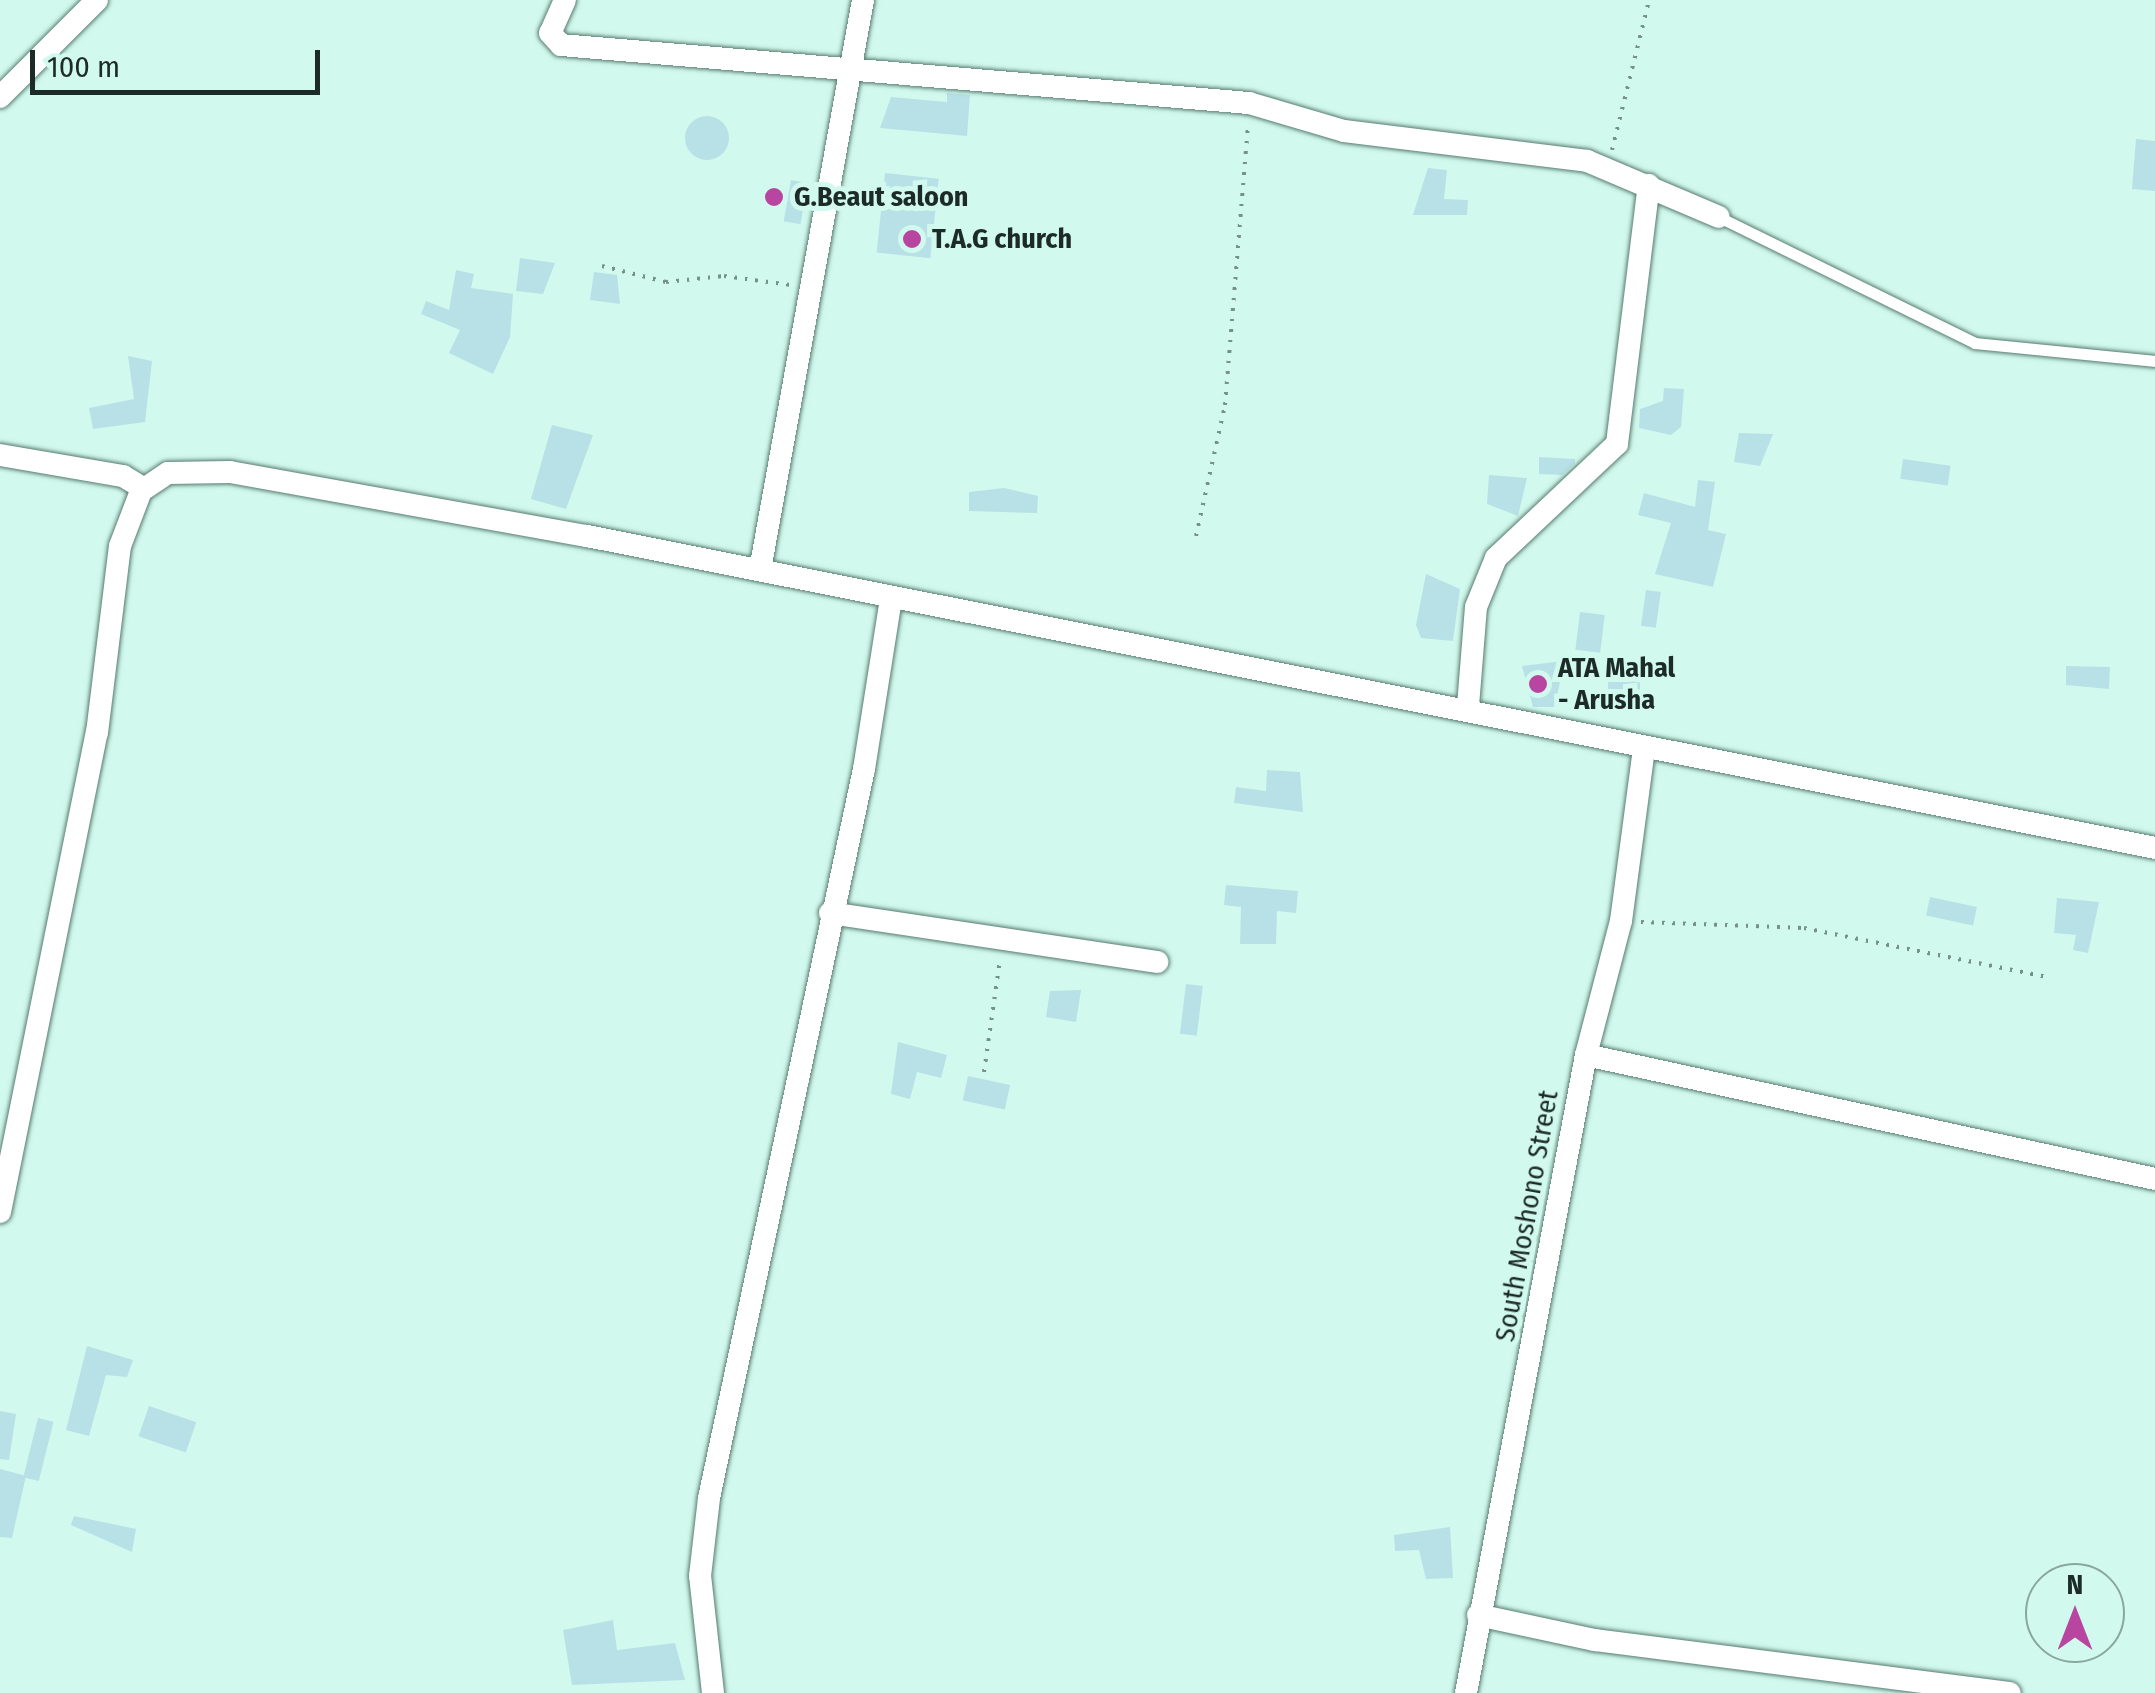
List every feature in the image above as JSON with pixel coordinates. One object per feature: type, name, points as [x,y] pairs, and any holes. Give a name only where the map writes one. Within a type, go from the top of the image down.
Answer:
[{"type":"street","points":[[0,97],[96,0]]},
{"type":"street","points":[[565,0],[550,33],[561,45],[1249,103],[1344,131],[1609,166],[1719,217]]},
{"type":"street","points":[[760,570],[862,0]]},
{"type":"street","points":[[1468,706],[1476,608],[1496,558],[1617,444],[1649,185]]},
{"type":"street","points":[[0,455],[123,476],[144,488]]},
{"type":"street","points":[[0,1212],[12,1095],[96,733],[120,546],[144,488],[168,472],[230,472],[760,570],[1468,706],[1644,749],[2155,848]]},
{"type":"street","points":[[713,1693],[700,1576],[708,1498],[891,598]]},
{"type":"street","name":"South Moshono Street","points":[[1466,1693],[1586,1055],[1622,921],[1644,749]]},
{"type":"street","points":[[830,913],[1001,945],[1157,962]]},
{"type":"street","points":[[1586,1055],[2155,1179]]},
{"type":"street","points":[[1478,1615],[1594,1640],[2010,1693]]},
{"type":"lane","points":[[1719,217],[1975,343],[2155,361]]},
{"type":"path","points":[[1609,166],[1649,0]]},
{"type":"path","points":[[1196,536],[1225,405],[1249,103]]},
{"type":"path","points":[[602,266],[666,282],[724,276],[811,287]]},
{"type":"path","points":[[1622,921],[1804,928],[2046,978]]},
{"type":"path","points":[[984,1072],[1001,945]]},
{"type":"building","points":[[947,93],[970,95],[967,136],[880,128],[891,97],[947,102]]},
{"type":"building","points":[[707,116],[723,122],[729,138],[723,154],[707,160],[691,154],[685,138],[691,122]]},
{"type":"building","points":[[2136,139],[2155,141],[2155,191],[2132,189]]},
{"type":"building","points":[[1428,168],[1447,170],[1444,199],[1468,200],[1467,215],[1413,215]]},
{"type":"building","points":[[885,173],[939,179],[930,258],[877,253]]},
{"type":"building","points":[[791,180],[808,183],[800,224],[784,221]]},
{"type":"building","points":[[520,258],[555,263],[543,294],[516,291]]},
{"type":"building","points":[[456,270],[474,274],[471,288],[513,294],[510,337],[493,374],[449,353],[460,330],[421,314],[426,301],[449,310]]},
{"type":"building","points":[[594,272],[617,275],[620,304],[590,300]]},
{"type":"building","points":[[128,356],[152,361],[145,422],[93,429],[89,408],[134,399]]},
{"type":"building","points":[[1664,388],[1684,389],[1681,427],[1671,435],[1639,428],[1640,409],[1663,401]]},
{"type":"building","points":[[552,425],[593,435],[566,509],[531,499]]},
{"type":"building","points":[[1739,433],[1773,434],[1760,466],[1734,462]]},
{"type":"building","points":[[1539,457],[1575,459],[1575,463],[1562,475],[1539,474]]},
{"type":"building","points":[[1903,459],[1951,466],[1948,485],[1900,479]]},
{"type":"building","points":[[1489,475],[1527,478],[1518,516],[1487,504]]},
{"type":"building","points":[[1698,480],[1715,482],[1708,530],[1726,534],[1713,587],[1655,574],[1671,523],[1638,515],[1644,493],[1695,507]]},
{"type":"building","points":[[1004,488],[1038,496],[1037,513],[969,511],[969,492]]},
{"type":"building","points":[[1426,574],[1460,589],[1453,641],[1421,638],[1416,625]]},
{"type":"building","points":[[1646,590],[1661,592],[1656,628],[1641,626]]},
{"type":"building","points":[[1580,612],[1605,615],[1600,653],[1575,650]]},
{"type":"building","points":[[1608,660],[1640,660],[1640,690],[1608,690]]},
{"type":"building","name":"ATA Mahal - Arusha","points":[[1564,661],[1555,707],[1533,707],[1522,666]]},
{"type":"building","points":[[2066,666],[2110,667],[2109,689],[2066,685]]},
{"type":"building","points":[[1267,770],[1300,772],[1303,812],[1234,803],[1236,787],[1266,791]]},
{"type":"building","points":[[1226,885],[1298,891],[1296,913],[1277,911],[1276,944],[1240,944],[1241,907],[1224,905]]},
{"type":"building","points":[[1930,897],[1977,907],[1973,926],[1926,916]]},
{"type":"building","points":[[2057,898],[2099,902],[2088,953],[2073,950],[2076,935],[2054,933]]},
{"type":"building","points":[[1186,984],[1203,986],[1197,1036],[1180,1034]]},
{"type":"building","points":[[1081,990],[1076,1022],[1046,1017],[1050,991]]},
{"type":"building","points":[[898,1042],[947,1055],[941,1078],[917,1072],[910,1099],[891,1094]]},
{"type":"building","points":[[968,1076],[1010,1085],[1005,1109],[963,1100]]},
{"type":"building","points":[[87,1346],[133,1360],[127,1377],[106,1375],[89,1436],[66,1430]]},
{"type":"building","points":[[149,1406],[196,1422],[186,1453],[139,1436]]},
{"type":"building","points":[[0,1411],[16,1414],[9,1460],[0,1459]]},
{"type":"building","points":[[38,1418],[54,1422],[39,1481],[23,1477]]},
{"type":"building","points":[[0,1469],[26,1476],[12,1538],[0,1537]]},
{"type":"building","points":[[74,1516],[136,1529],[132,1552],[71,1525]]},
{"type":"building","points":[[1450,1527],[1453,1578],[1426,1579],[1419,1550],[1395,1551],[1394,1535]]},
{"type":"building","points":[[613,1620],[617,1650],[675,1643],[685,1680],[572,1685],[563,1630]]},
{"type":"place","name":"G.Beaut saloon","points":[[774,197]]},
{"type":"place","name":"T.A.G church","points":[[912,239]]},
{"type":"place","name":"ATA Mahal - Arusha","points":[[1538,684]]}]
